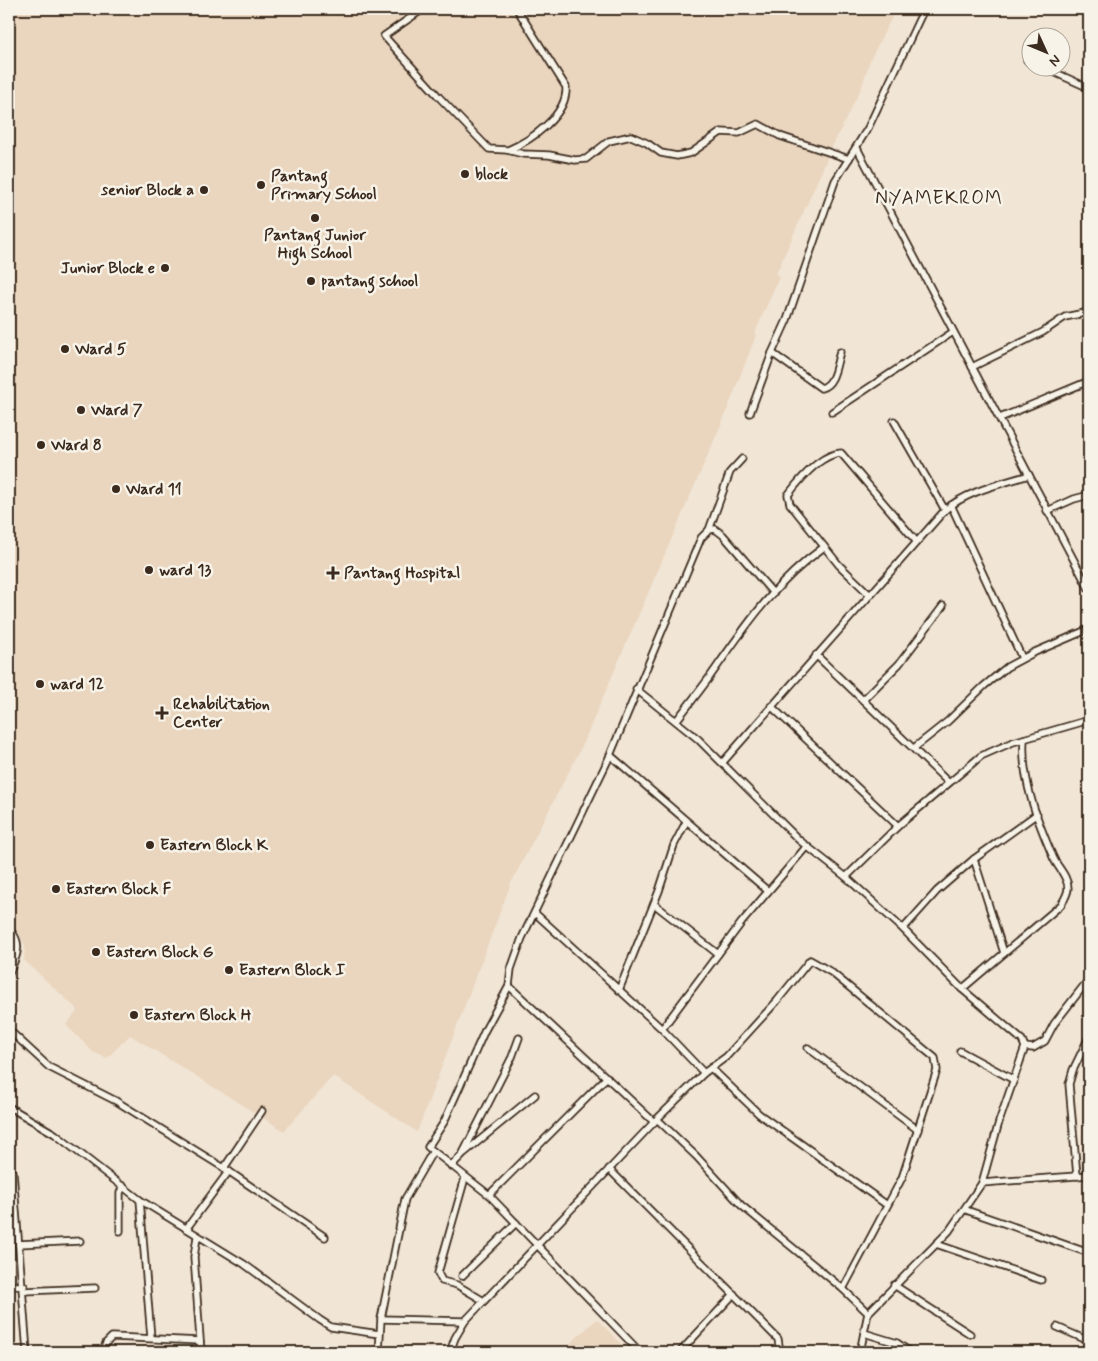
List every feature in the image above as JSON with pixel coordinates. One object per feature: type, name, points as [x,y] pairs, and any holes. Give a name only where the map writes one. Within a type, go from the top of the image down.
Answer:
[{"type":"street","points":[[422,9],[384,36],[482,143],[490,149],[507,150],[523,154],[586,159],[609,141],[631,136],[648,143],[661,153],[677,156],[691,153],[721,132],[739,134],[758,124],[780,136],[849,159]]},
{"type":"street","points":[[507,150],[532,139],[559,111],[566,95],[566,87],[517,9]]},
{"type":"street","points":[[750,413],[772,352],[787,320],[835,181],[857,148],[924,9]]},
{"type":"street","points":[[1067,78],[1089,88]]},
{"type":"street","points":[[857,148],[1089,589]]},
{"type":"street","points":[[972,367],[1043,332],[1065,317],[1089,312]]},
{"type":"street","points":[[832,412],[953,332]]},
{"type":"street","points":[[772,352],[821,388],[825,388],[831,381],[840,352]]},
{"type":"street","points":[[1000,418],[1089,381]]},
{"type":"street","points":[[894,421],[945,510]]},
{"type":"street","points":[[869,594],[824,547],[787,499],[794,487],[833,453],[841,453],[916,541]]},
{"type":"street","points":[[640,1352],[489,1194],[428,1148],[444,1122],[481,1038],[509,986],[511,969],[522,938],[536,914],[610,755],[636,689],[701,538],[709,530],[730,472],[742,459]]},
{"type":"street","points":[[722,762],[945,510],[951,505],[995,485],[1029,475]]},
{"type":"street","points":[[1047,511],[1074,499],[1089,495]]},
{"type":"street","points":[[951,505],[1022,658]]},
{"type":"street","points":[[709,530],[715,529],[723,535],[772,592]]},
{"type":"street","points":[[676,721],[706,682],[731,644],[772,592],[824,547]]},
{"type":"street","points":[[863,700],[899,664],[943,606]]},
{"type":"street","points":[[914,748],[948,721],[984,686],[1022,658],[1089,630]]},
{"type":"street","points":[[816,655],[948,782]]},
{"type":"street","points":[[636,689],[722,762],[807,846],[846,877],[962,989],[1017,1034],[1025,1047]]},
{"type":"street","points":[[771,706],[898,826]]},
{"type":"street","points":[[846,877],[898,826],[981,756],[1024,738],[1089,720]]},
{"type":"street","points":[[962,989],[1061,905],[1066,896],[1068,887],[1066,879],[1053,859],[1023,767],[1024,738]]},
{"type":"street","points":[[610,755],[768,891]]},
{"type":"street","points":[[902,929],[937,891],[974,859],[1037,814]]},
{"type":"street","points":[[619,990],[654,904],[674,846],[686,822]]},
{"type":"street","points":[[662,1029],[718,954],[807,846]]},
{"type":"street","points":[[974,859],[1004,953]]},
{"type":"street","points":[[654,904],[718,954]]},
{"type":"street","points":[[536,914],[662,1029],[704,1073]]},
{"type":"street","points":[[9,930],[17,940],[18,948],[16,960],[9,973]]},
{"type":"street","points":[[450,1352],[455,1338],[465,1321],[538,1246],[655,1120],[704,1073],[726,1057],[808,962],[813,960],[831,972],[936,1058],[937,1070],[934,1082],[902,1178],[844,1289]]},
{"type":"street","points":[[1025,1047],[1033,1048],[1045,1041],[1054,1024],[1089,979]]},
{"type":"street","points":[[509,986],[696,1156],[742,1205],[844,1289],[868,1313]]},
{"type":"street","points":[[9,1030],[49,1067],[116,1101],[226,1170],[325,1237]]},
{"type":"street","points":[[1077,1176],[1069,1084],[1073,1070],[1089,1037]]},
{"type":"street","points":[[462,1154],[512,1057],[519,1038]]},
{"type":"street","points":[[860,1352],[868,1313],[936,1244],[966,1210],[982,1183],[999,1122],[1025,1047]]},
{"type":"street","points":[[808,1048],[918,1130]]},
{"type":"street","points":[[960,1051],[1014,1080]]},
{"type":"street","points":[[711,1068],[759,1114],[887,1205]]},
{"type":"street","points":[[489,1194],[608,1077]]},
{"type":"street","points":[[451,1166],[462,1154],[535,1095]]},
{"type":"street","points":[[9,1107],[55,1134],[140,1200],[244,1264],[331,1327],[379,1334]]},
{"type":"street","points":[[186,1229],[226,1170],[262,1111]]},
{"type":"street","points":[[379,1352],[381,1319],[405,1198],[432,1151]]},
{"type":"street","points":[[609,1169],[778,1339],[780,1352]]},
{"type":"street","points":[[14,1172],[18,1244],[24,1289],[27,1352]]},
{"type":"street","points":[[982,1183],[1089,1174]]},
{"type":"street","points":[[466,1178],[438,1273],[442,1281],[457,1285],[484,1301]]},
{"type":"street","points":[[120,1231],[120,1194],[123,1186]]},
{"type":"street","points":[[140,1200],[151,1338]]},
{"type":"street","points":[[966,1210],[1089,1253]]},
{"type":"street","points":[[462,1276],[516,1222]]},
{"type":"street","points":[[197,1236],[194,1257],[201,1352]]},
{"type":"street","points":[[18,1244],[80,1241]]},
{"type":"street","points":[[936,1244],[1042,1280]]},
{"type":"street","points":[[894,1285],[970,1334]]},
{"type":"street","points":[[9,1286],[24,1289],[95,1288]]},
{"type":"street","points":[[680,1352],[734,1294]]},
{"type":"street","points":[[381,1319],[465,1321]]},
{"type":"street","points":[[1057,1327],[1089,1341]]},
{"type":"street","points":[[864,1333],[897,1343],[910,1352]]},
{"type":"street","points":[[103,1352],[106,1343],[112,1337],[200,1341]]},
{"type":"shaded area","name":"Pantang Hospital","points":[[9,9],[896,9],[870,60],[862,86],[834,143],[776,274],[779,277],[755,333],[756,335],[726,413],[581,748],[511,883],[417,1132],[333,1076],[284,1131],[130,1035],[107,1058],[93,1052],[66,1025],[78,1010],[24,960],[25,945],[18,932],[9,927]]},
{"type":"shaded area","points":[[597,1319],[629,1352],[561,1352]]},
{"type":"place","name":"block","points":[[465,174]]},
{"type":"place","name":"Pantang Primary School","points":[[261,185]]},
{"type":"place","name":"senior Block a","points":[[204,190]]},
{"type":"place","name":"Pantang Junior High School","points":[[315,218]]},
{"type":"place","name":"Junior Block e","points":[[165,268]]},
{"type":"place","name":"pantang school","points":[[311,281]]},
{"type":"place","name":"Ward 5","points":[[65,349]]},
{"type":"place","name":"Ward 7","points":[[81,410]]},
{"type":"place","name":"Ward 8","points":[[41,445]]},
{"type":"place","name":"Ward 11","points":[[116,489]]},
{"type":"place","name":"ward 13","points":[[149,570]]},
{"type":"place","name":"Pantang Hospital","points":[[333,573]]},
{"type":"place","name":"ward 12","points":[[40,684]]},
{"type":"place","name":"Rehabilitation Center","points":[[162,713]]},
{"type":"place","name":"Eastern Block K","points":[[150,845]]},
{"type":"place","name":"Eastern Block F","points":[[56,889]]},
{"type":"place","name":"Eastern Block G","points":[[96,952]]},
{"type":"place","name":"Eastern Block I","points":[[229,970]]},
{"type":"place","name":"Eastern Block H","points":[[134,1015]]},
{"type":"district","name":"NYAMEKROM","points":[[939,198]]}]
